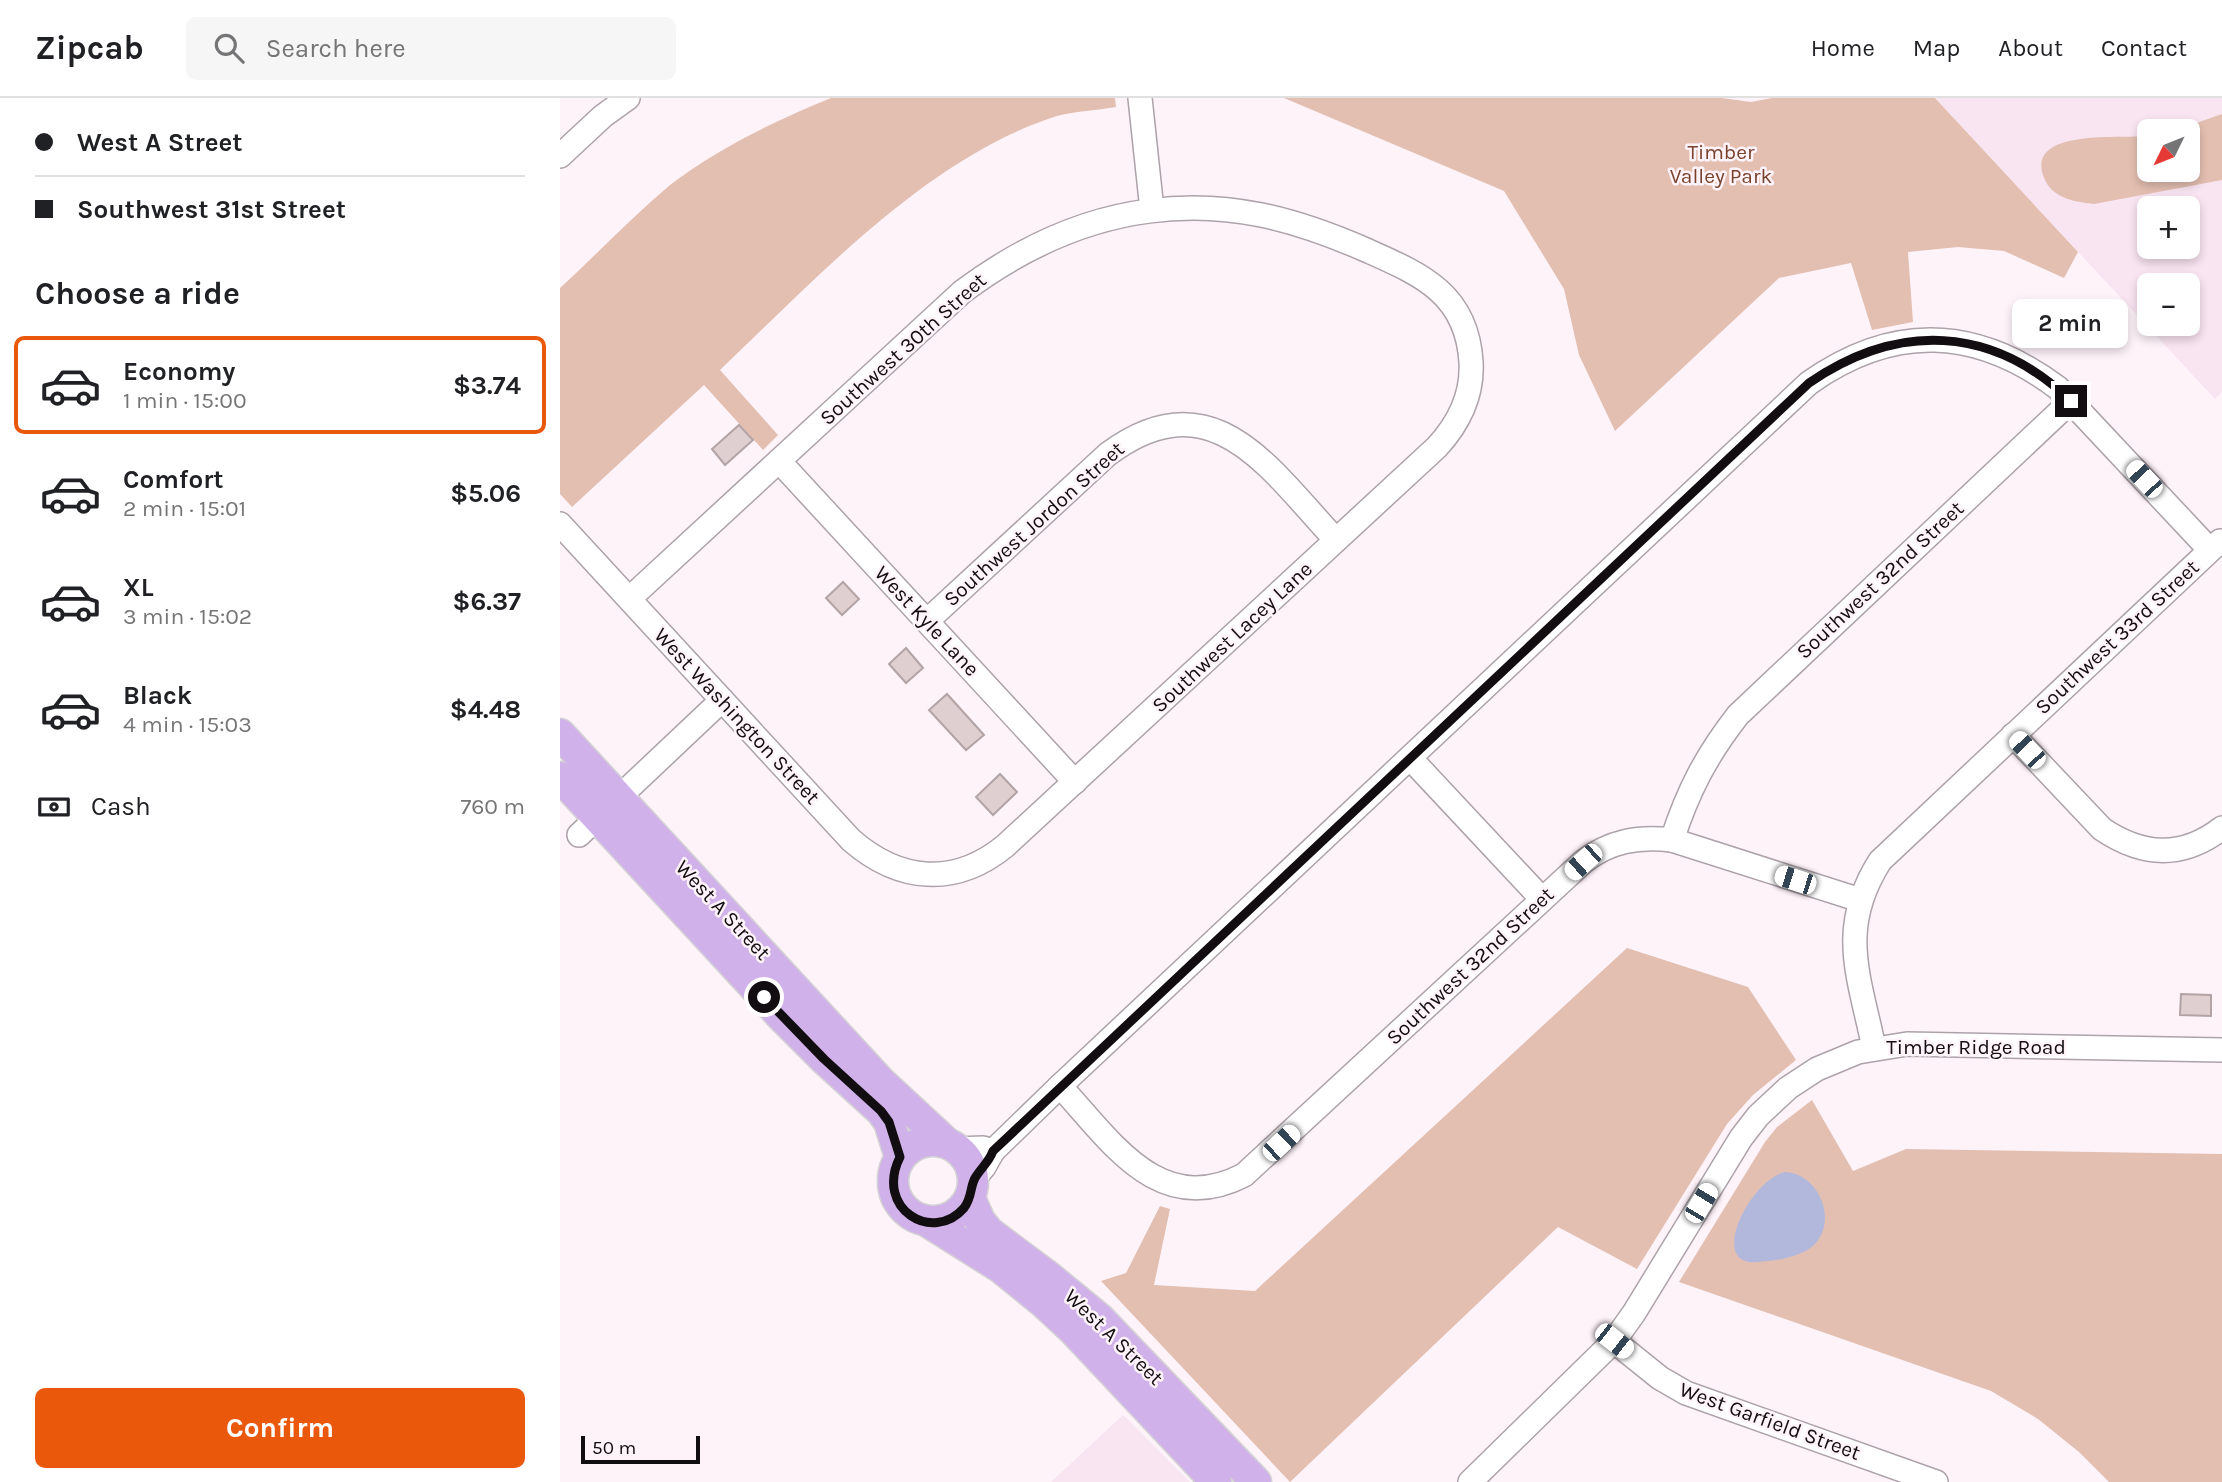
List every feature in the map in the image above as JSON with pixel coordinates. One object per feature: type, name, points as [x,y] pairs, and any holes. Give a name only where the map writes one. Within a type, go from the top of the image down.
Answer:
[{"type":"main road","name":"West A Street","points":[[560,734],[880,1081],[952,1146]]},
{"type":"main road","name":"West A Street","points":[[560,777],[588,826],[824,1059],[881,1111],[889,1122],[900,1157]]},
{"type":"main road","points":[[934,1141],[952,1146],[971,1168],[972,1189],[963,1209],[953,1217],[941,1222],[928,1222],[909,1213],[895,1197],[892,1184],[894,1169],[900,1157],[921,1142],[934,1141]]},
{"type":"main road","name":"West A Street","points":[[972,1189],[989,1232],[1099,1318],[1256,1482]]},
{"type":"main road","name":"West A Street","points":[[928,1222],[1000,1268],[1044,1303],[1073,1330],[1216,1482]]},
{"type":"street","points":[[560,156],[603,116],[628,98]]},
{"type":"street","points":[[1140,98],[1152,210]]},
{"type":"street","name":"Southwest 30th Street","points":[[629,599],[962,292],[991,270],[1055,236],[1088,224],[1152,210],[1189,208],[1237,211],[1285,219],[1325,232],[1415,272],[1433,284],[1456,311],[1464,326],[1470,350]]},
{"type":"street","points":[[972,1189],[993,1151],[1060,1086],[1809,383],[1852,357],[1879,347],[1931,340],[1961,343],[2009,357],[2035,371],[2071,401],[2216,544]]},
{"type":"street","name":"Southwest Lacey Lane","points":[[935,875],[967,868],[996,854],[1437,447],[1451,431],[1469,392],[1470,350]]},
{"type":"street","name":"Southwest 32nd Street","points":[[1060,1086],[1134,1165],[1167,1185],[1202,1189],[1217,1187],[1244,1175],[1541,898],[1599,849],[1634,838],[1672,840],[1700,769],[1715,744],[1738,715],[2071,401]]},
{"type":"street","name":"Southwest Jordon Street","points":[[927,621],[1108,454],[1125,441],[1166,426],[1186,425],[1222,433],[1247,447],[1336,540]]},
{"type":"street","name":"West Kyle Lane","points":[[779,461],[1075,782]]},
{"type":"street","name":"West Washington Street","points":[[560,524],[867,853],[906,872],[935,875]]},
{"type":"street","name":"Southwest 33rd Street","points":[[1874,1048],[1854,952],[1854,932],[1860,900],[1868,881],[1889,852],[2216,544]]},
{"type":"street","points":[[588,826],[722,700]]},
{"type":"street","points":[[2013,735],[2102,829],[2119,840],[2137,848],[2177,850],[2194,845],[2222,828]]},
{"type":"street","points":[[1410,758],[1541,898]]},
{"type":"street","points":[[1672,840],[1860,900]]},
{"type":"street","name":"Timber Ridge Road","points":[[1470,1482],[1614,1341],[1741,1138],[1758,1116],[1788,1088],[1817,1069],[1874,1048],[1907,1044],[2222,1050]]},
{"type":"street","points":[[952,1146],[993,1151]]},
{"type":"street","name":"West Garfield Street","points":[[1614,1341],[1660,1378],[1686,1392],[1905,1477],[1936,1482]]},
{"type":"shaded area","points":[[1935,98],[2222,98],[2222,392],[2215,399],[2156,336],[2200,336],[2200,273],[2137,273],[2137,315]]},
{"type":"shaded area","points":[[1123,1415],[1190,1482],[1051,1482]]},
{"type":"green space","points":[[831,98],[1115,98],[1116,107],[1056,116],[1002,139],[957,164],[872,227],[720,370],[778,435],[763,450],[704,385],[572,507],[560,494],[560,288],[642,210],[688,172],[748,136]]},
{"type":"green space","name":"Timber Valley Park","points":[[1284,98],[1722,98],[1751,102],[1772,98],[1935,98],[2078,252],[2064,278],[2004,251],[1958,247],[1908,252],[1913,322],[1872,330],[1851,263],[1779,278],[1615,431],[1579,355],[1564,289],[1504,191]]},
{"type":"green space","points":[[2222,114],[2222,180],[2094,204],[2061,196],[2046,182],[2041,164],[2047,152],[2059,144],[2098,137],[2137,136],[2137,182],[2200,182],[2200,122]]},
{"type":"green space","points":[[1627,948],[1748,987],[1796,1060],[1753,1095],[1727,1124],[1637,1269],[1558,1227],[1290,1482],[1101,1281],[1126,1273],[1160,1206],[1170,1209],[1154,1285],[1255,1291]]},
{"type":"green space","points":[[1812,1100],[1853,1171],[1906,1149],[2222,1154],[2222,1482],[2109,1482],[2079,1452],[2038,1419],[1991,1391],[1679,1282],[1765,1142],[1777,1127]]},
{"type":"water","points":[[1785,1172],[1797,1174],[1815,1189],[1825,1211],[1821,1235],[1809,1249],[1795,1255],[1758,1262],[1743,1260],[1736,1252],[1734,1239],[1738,1223],[1758,1191],[1771,1179]]},
{"type":"building","points":[[739,425],[753,440],[725,465],[712,449]]},
{"type":"building","points":[[843,582],[859,599],[842,615],[826,598]]},
{"type":"building","points":[[906,648],[923,668],[906,683],[889,664]]},
{"type":"building","points":[[947,694],[984,735],[966,750],[929,710]]},
{"type":"building","points":[[1000,774],[1017,792],[993,815],[976,797]]},
{"type":"building","points":[[2181,994],[2211,995],[2211,1016],[2180,1015]]},
{"type":"route","points":[[764,997],[824,1059],[881,1111],[889,1122],[900,1157],[894,1169],[892,1184],[895,1197],[903,1209],[914,1218],[928,1222],[941,1222],[953,1217],[963,1209],[970,1198],[974,1180],[993,1151],[1809,383],[1852,357],[1879,347],[1931,340],[1982,347],[2009,357],[2035,371],[2071,401]]}]
